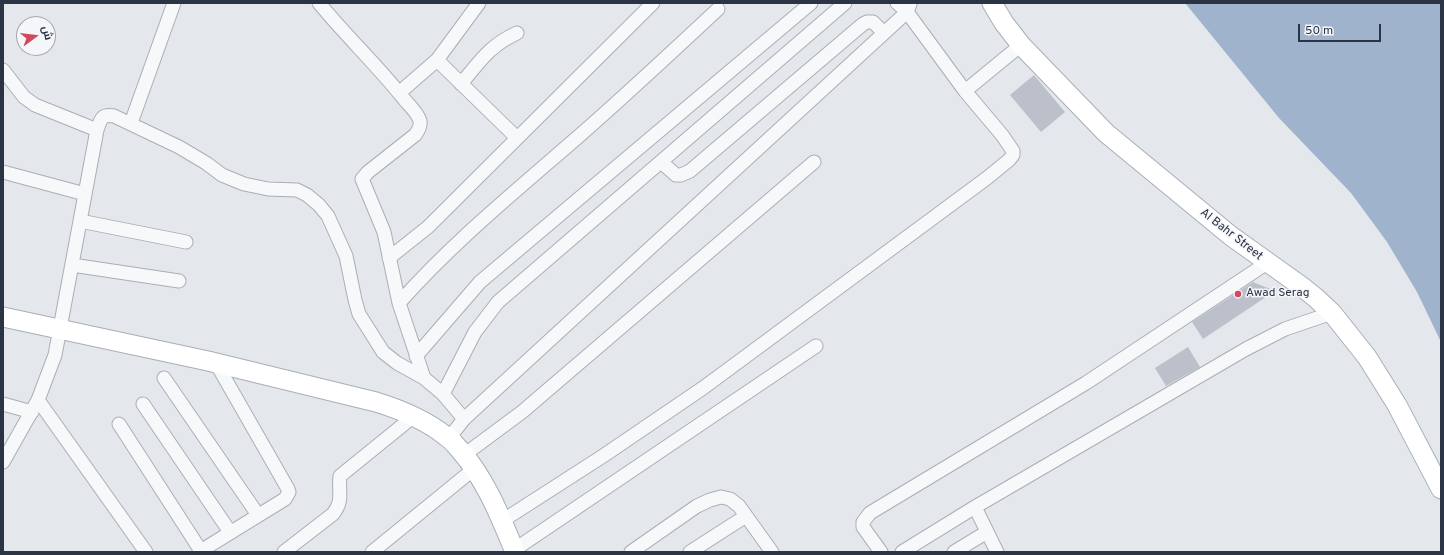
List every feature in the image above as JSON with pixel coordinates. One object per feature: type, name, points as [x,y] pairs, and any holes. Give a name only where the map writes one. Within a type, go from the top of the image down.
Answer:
[{"type":"street","points":[[131,123],[174,3]]},
{"type":"street","points":[[319,3],[418,115],[420,122],[420,128],[415,135],[368,172],[362,179],[384,232],[399,304],[424,378]]},
{"type":"street","points":[[399,93],[437,60],[479,3]]},
{"type":"street","points":[[389,258],[428,227],[653,3]]},
{"type":"street","points":[[416,356],[480,282],[811,3]]},
{"type":"street","points":[[443,394],[475,332],[498,302],[845,3]]},
{"type":"street","name":"Al Bahr Street","points":[[992,3],[1004,23],[1021,45],[1106,133],[1225,232],[1316,298],[1332,313],[1370,363],[1397,405],[1441,489]]},
{"type":"street","points":[[449,438],[464,419],[884,33],[905,6],[965,91],[1009,144],[1013,154],[1009,160],[898,244],[702,388],[603,456],[502,521]]},
{"type":"street","points":[[399,304],[422,277],[458,243],[625,96],[718,10]]},
{"type":"street","points":[[661,162],[676,175],[681,175],[690,171],[863,24],[873,22],[884,33]]},
{"type":"street","points":[[461,84],[494,46],[517,33]]},
{"type":"street","points":[[965,91],[1021,45]]},
{"type":"street","points":[[437,60],[517,138]]},
{"type":"street","points":[[3,70],[24,97],[35,105],[97,130]]},
{"type":"street","points":[[3,462],[38,400],[55,355],[97,130],[101,118],[107,115],[114,116],[131,123],[179,147],[206,163],[222,175],[244,184],[268,189],[297,190],[308,195],[328,216],[346,256],[359,314],[383,352],[397,363],[424,378],[443,394],[464,419]]},
{"type":"street","points":[[372,552],[522,412],[814,162]]},
{"type":"street","points":[[3,172],[85,194]]},
{"type":"street","points":[[80,221],[186,242]]},
{"type":"street","points":[[880,552],[863,527],[863,522],[870,513],[1086,383],[1268,263]]},
{"type":"street","points":[[72,265],[179,281]]},
{"type":"street","points":[[902,552],[975,507],[1277,332],[1332,313]]},
{"type":"street","points":[[3,317],[216,363],[376,402],[402,410],[426,422],[449,438],[470,462],[487,488],[514,551],[816,346]]},
{"type":"street","points":[[119,424],[200,551],[285,499],[288,496],[288,489],[216,363]]},
{"type":"street","points":[[164,378],[258,515]]},
{"type":"street","points":[[38,400],[146,552]]},
{"type":"street","points":[[3,404],[32,412]]},
{"type":"street","points":[[143,404],[230,532]]},
{"type":"street","points":[[284,552],[333,514],[339,507],[340,476],[414,416]]},
{"type":"street","points":[[631,552],[697,506],[721,497],[730,499],[739,506],[772,552]]},
{"type":"street","points":[[975,507],[997,552]]},
{"type":"street","points":[[690,552],[746,516]]},
{"type":"street","points":[[954,552],[987,532]]},
{"type":"water","points":[[1185,3],[1441,3],[1441,342],[1417,292],[1387,242],[1351,193],[1279,118]]},
{"type":"building","points":[[1034,75],[1065,112],[1041,132],[1010,95]]},
{"type":"building","points":[[1253,282],[1275,291],[1203,339],[1192,322]]},
{"type":"building","points":[[1188,347],[1200,367],[1166,386],[1155,368]]},
{"type":"place","name":"Awad Serag","points":[[1238,294]]}]
